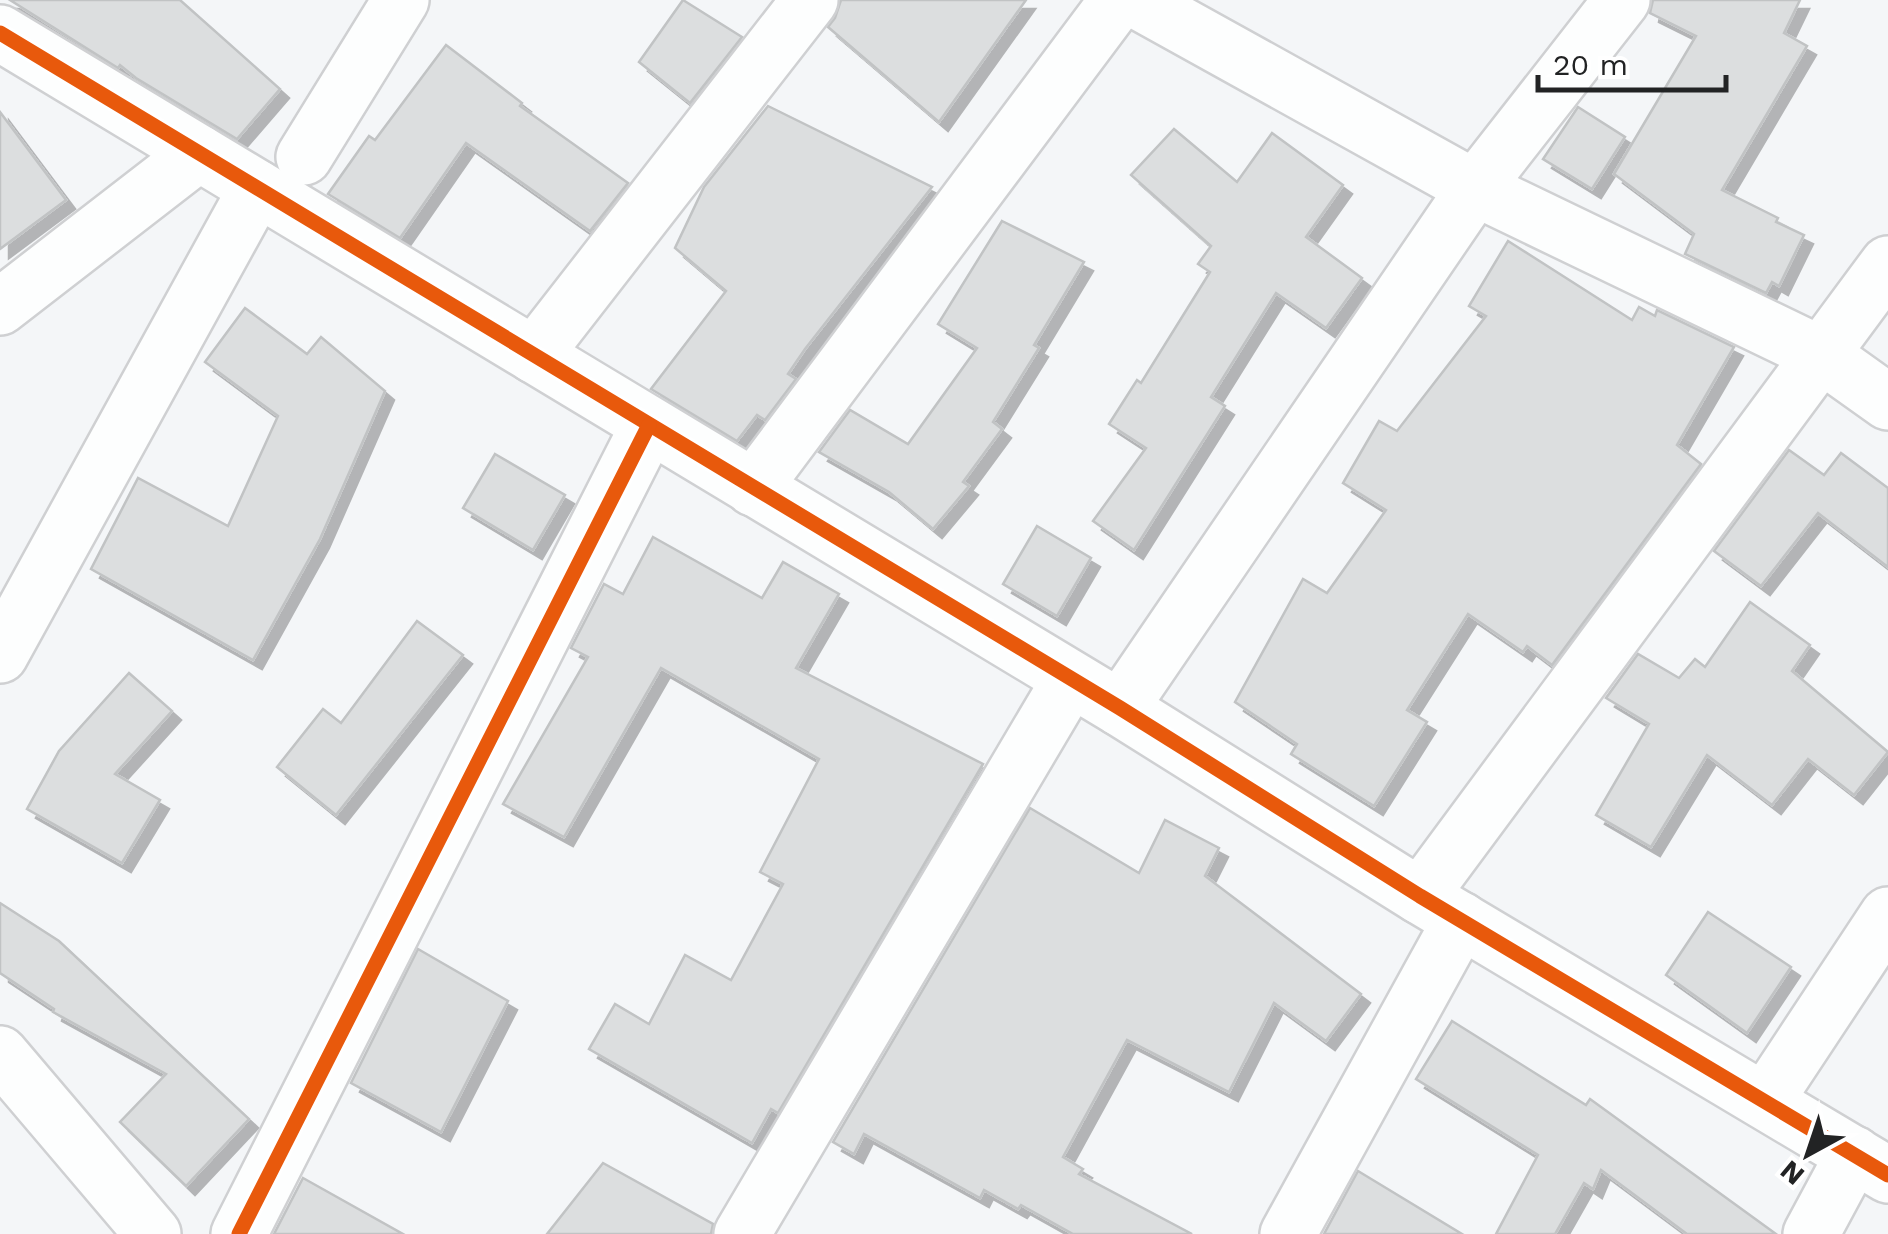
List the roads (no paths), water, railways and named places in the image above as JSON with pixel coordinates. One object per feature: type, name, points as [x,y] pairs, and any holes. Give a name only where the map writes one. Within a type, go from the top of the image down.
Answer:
[{"type":"street","points":[[304,157],[402,0]]},
{"type":"street","points":[[534,355],[810,0]]},
{"type":"street","points":[[753,488],[1118,0]]},
{"type":"street","points":[[1136,0],[1475,188],[1822,355],[1888,402]]},
{"type":"street","points":[[1120,708],[1475,188],[1622,0]]},
{"type":"street","points":[[0,33],[1120,708],[1441,908],[1871,1164],[1811,1234]]},
{"type":"street","points":[[0,308],[199,153]]},
{"type":"street","points":[[0,655],[257,188]]},
{"type":"street","points":[[1288,1234],[1441,908],[1888,264]]},
{"type":"street","points":[[239,1234],[648,424]]},
{"type":"street","points":[[742,1234],[1070,680]]},
{"type":"street","points":[[1765,1101],[1888,915]]},
{"type":"street","points":[[0,1054],[153,1234]]}]
